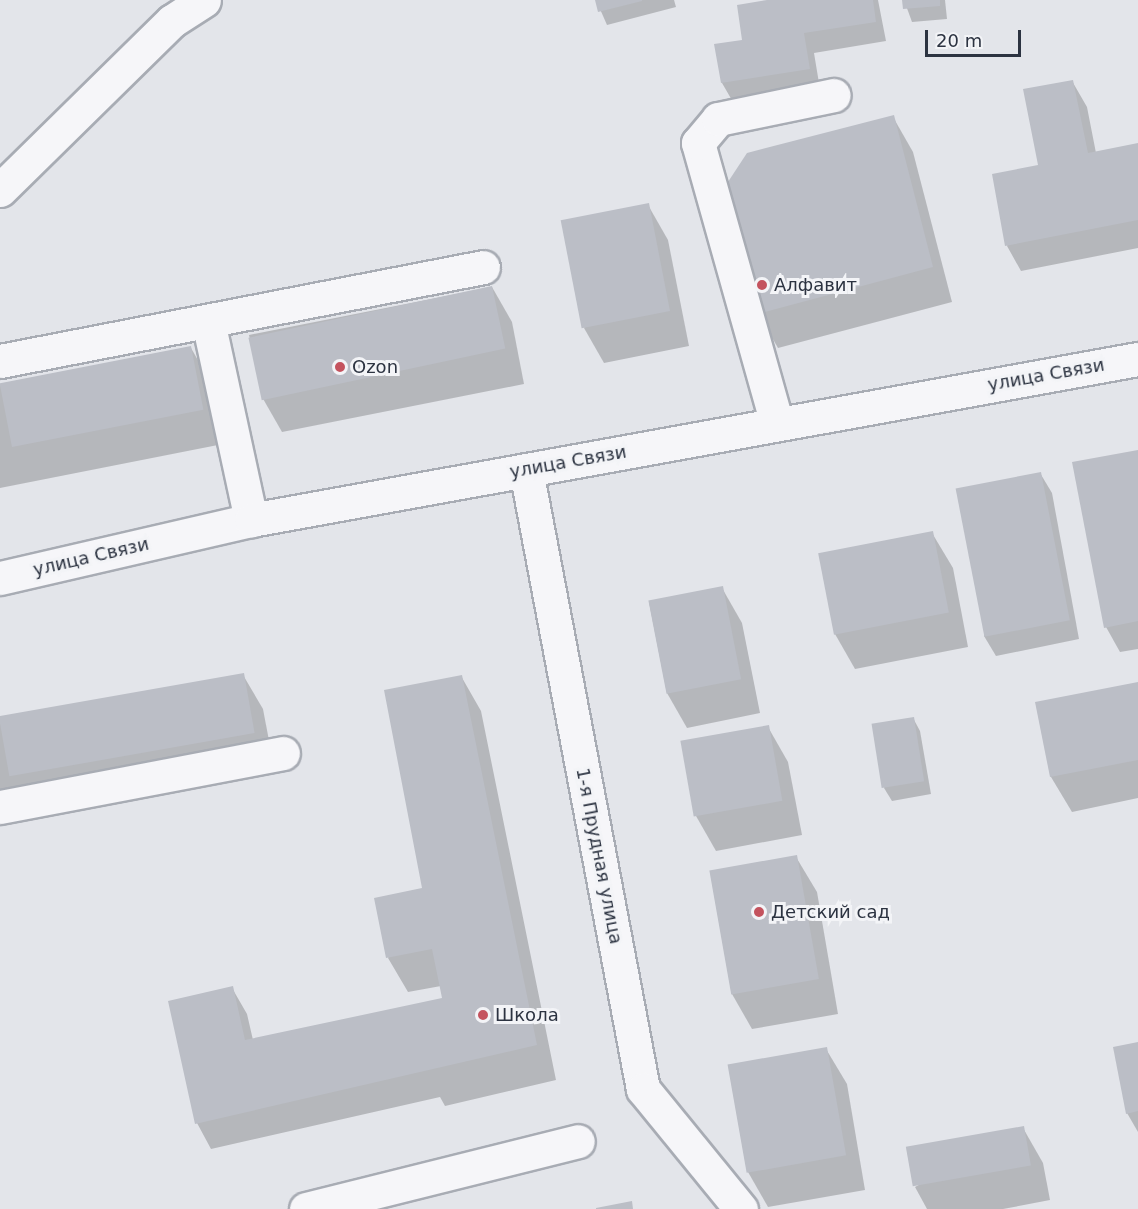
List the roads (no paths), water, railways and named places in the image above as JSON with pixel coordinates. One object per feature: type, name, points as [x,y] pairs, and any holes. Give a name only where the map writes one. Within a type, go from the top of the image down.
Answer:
[{"type":"street","points":[[0,190],[172,21],[204,0]]},
{"type":"street","points":[[777,424],[698,143],[718,118],[834,95]]},
{"type":"street","points":[[0,362],[483,267]]},
{"type":"street","points":[[208,321],[251,520]]},
{"type":"street","name":"улица Связи","points":[[0,578],[251,520],[1138,359]]},
{"type":"street","name":"1-я Прудная улица","points":[[526,470],[643,1089],[741,1209]]},
{"type":"street","points":[[0,807],[284,753]]},
{"type":"street","points":[[311,1208],[578,1141]]},
{"type":"place","name":"Алфавит","points":[[762,285]]},
{"type":"place","name":"Ozon","points":[[340,367]]},
{"type":"place","name":"Детский сад","points":[[759,912]]},
{"type":"place","name":"Школа","points":[[483,1015]]}]
